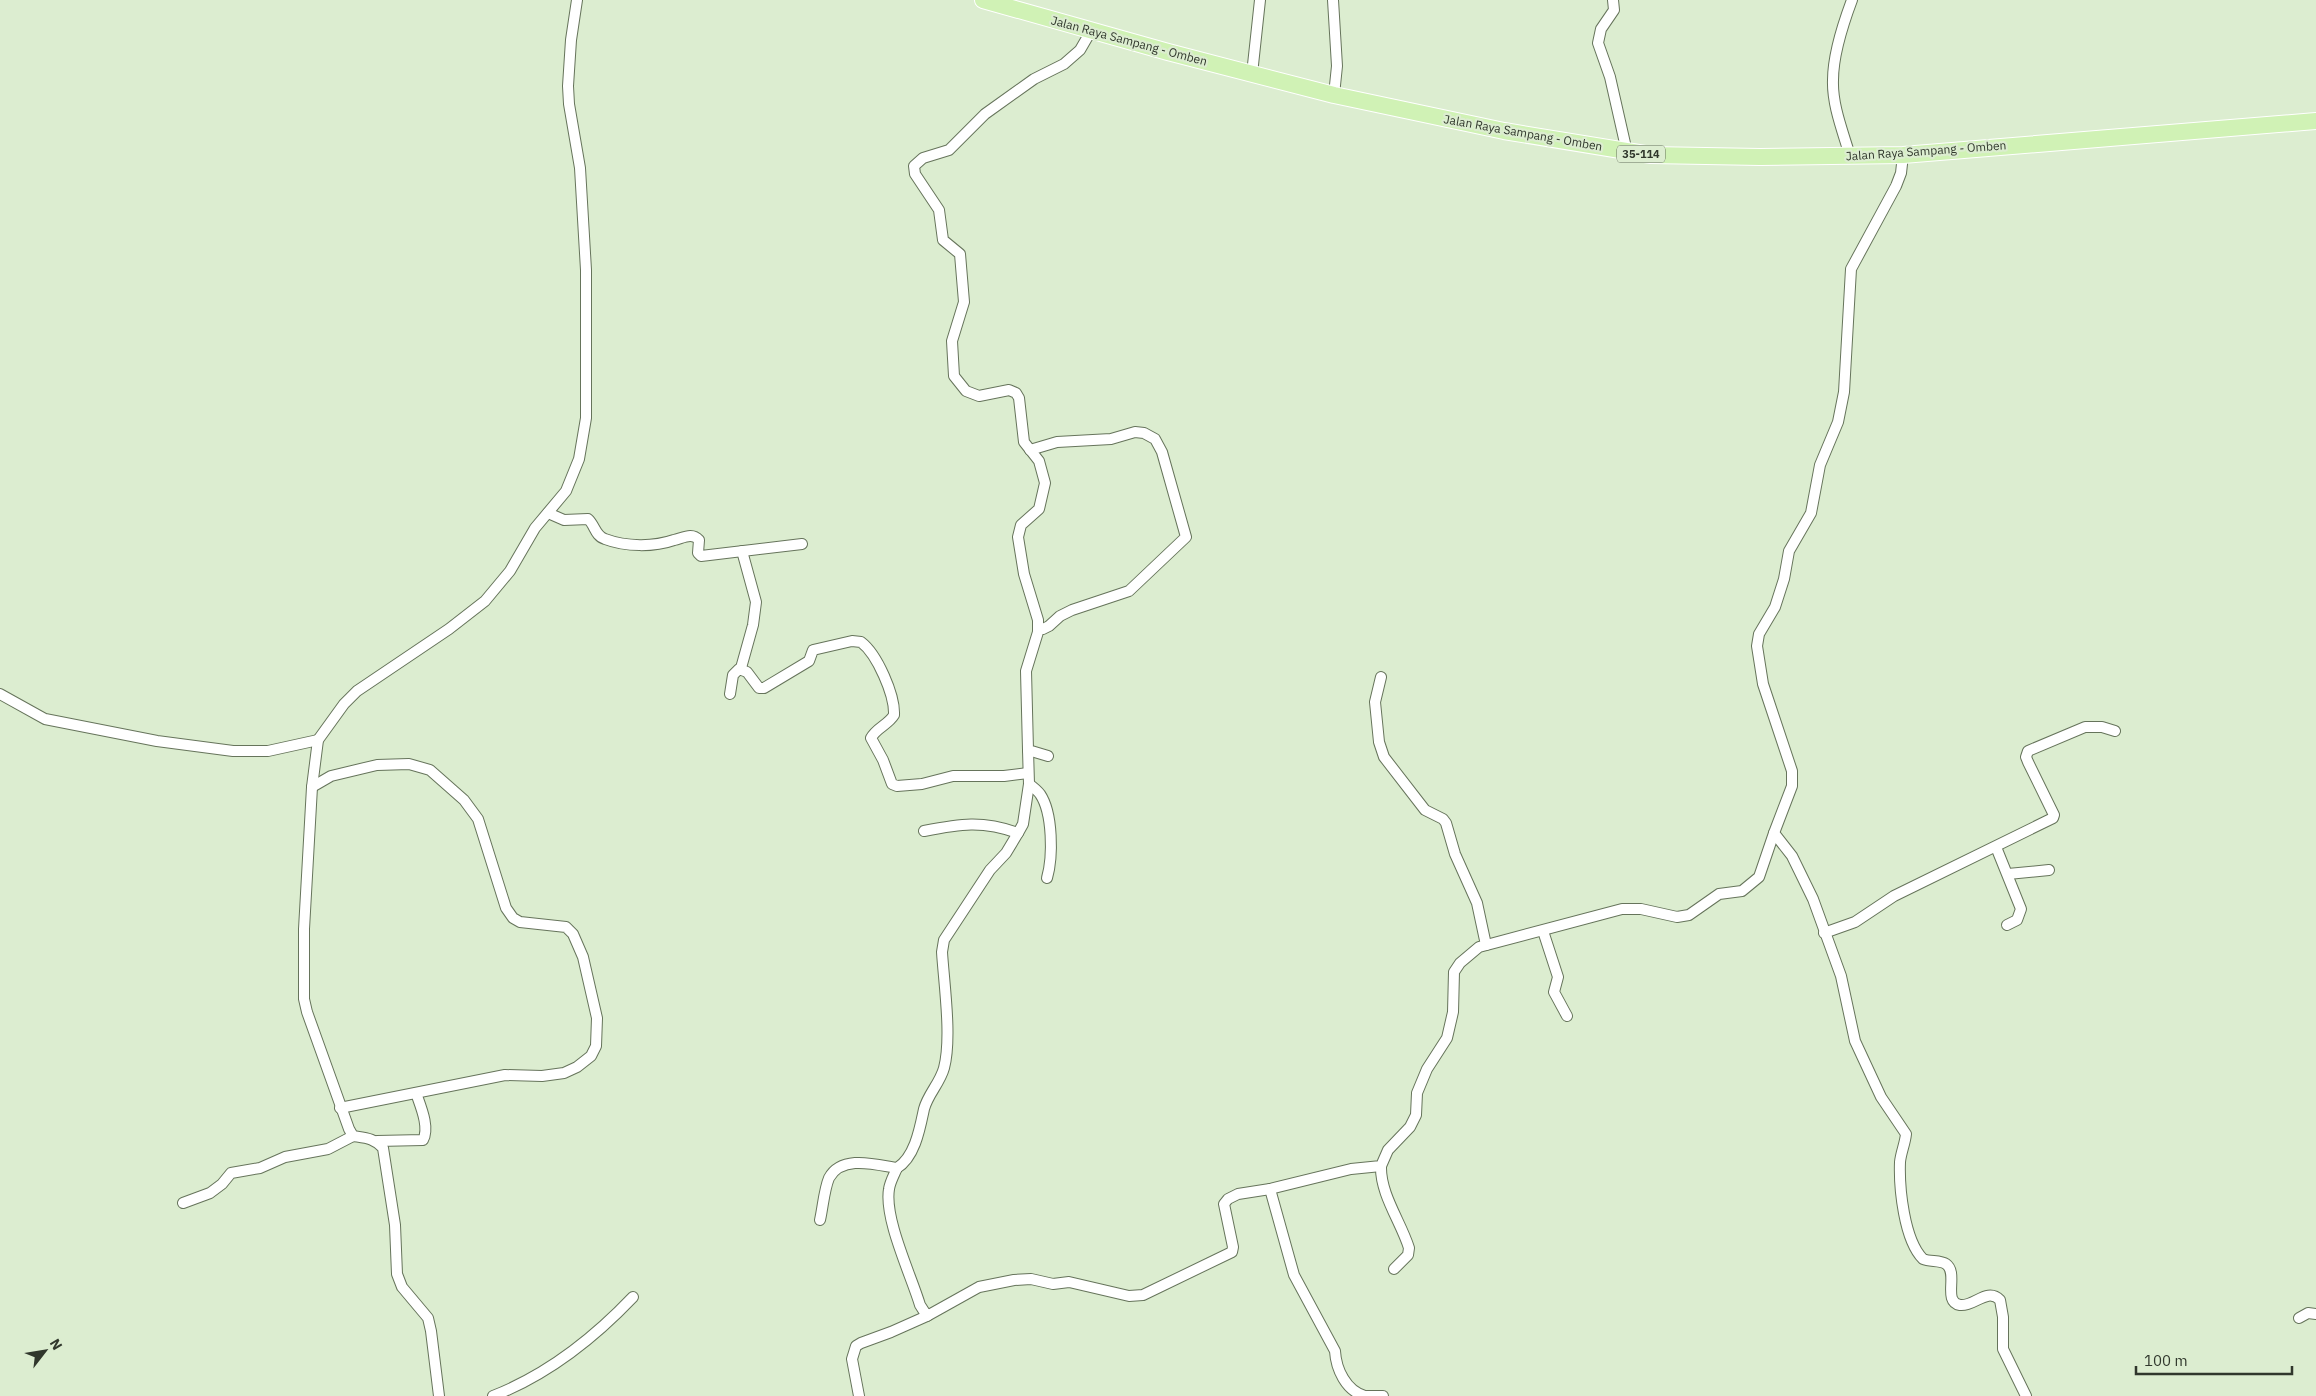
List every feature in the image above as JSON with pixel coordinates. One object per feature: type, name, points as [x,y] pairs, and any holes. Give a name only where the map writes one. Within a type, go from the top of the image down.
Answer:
[{"type":"main road","name":"Jalan Raya Sampang - Omben","points":[[983,0],[1334,95],[1504,131],[1626,152],[1670,156],[1903,155],[2316,121]]},
{"type":"street","points":[[353,1136],[340,1108],[316,1041],[304,999],[304,929],[312,787],[318,740],[344,704],[357,691],[449,629],[485,601],[510,571],[535,528],[571,481],[584,441],[586,418],[586,270],[582,198],[568,86],[570,40],[577,0]]},
{"type":"street","points":[[1252,74],[1260,0]]},
{"type":"street","points":[[1333,0],[1337,66],[1334,95]]},
{"type":"street","points":[[1613,0],[1614,10],[1601,29],[1598,43],[1610,77],[1626,152]]},
{"type":"street","points":[[1850,156],[1838,114],[1833,81],[1840,39],[1852,0]]},
{"type":"street","points":[[927,1316],[920,1305],[894,1228],[889,1189],[898,1168],[912,1150],[919,1134],[926,1105],[944,1069],[947,1040],[942,952],[944,940],[990,870],[1006,853],[1023,824],[1029,784],[1026,671],[1038,627],[1038,620],[1024,574],[1018,537],[1021,524],[1038,509],[1044,493],[1044,474],[1039,460],[1024,442],[1019,398],[1016,392],[1010,390],[979,396],[966,391],[954,376],[952,341],[964,302],[960,254],[943,240],[938,210],[916,174],[914,166],[923,158],[949,150],[984,114],[1034,79],[1064,64],[1080,50],[1092,31]]},
{"type":"street","points":[[1394,1269],[1408,1255],[1409,1248],[1380,1174],[1381,1166],[1388,1150],[1410,1127],[1416,1115],[1417,1093],[1427,1069],[1447,1038],[1453,1012],[1454,972],[1469,954],[1486,945],[1622,909],[1641,909],[1677,917],[1689,915],[1718,894],[1742,891],[1759,876],[1765,863],[1792,786],[1792,770],[1763,684],[1757,646],[1759,634],[1776,602],[1784,579],[1789,551],[1811,513],[1820,465],[1838,422],[1844,392],[1852,269],[1896,186],[1901,173],[1903,155]]},
{"type":"street","points":[[1030,450],[1066,440],[1111,439],[1135,432],[1150,436],[1159,443],[1186,536],[1129,591],[1072,610],[1060,616],[1043,629],[1038,627]]},
{"type":"street","points":[[548,513],[564,520],[588,519],[599,536],[611,541],[653,545],[693,536],[699,538],[698,552],[701,556],[724,555],[802,544]]},
{"type":"street","points":[[730,694],[733,675],[741,668],[753,625],[756,602],[742,551]]},
{"type":"street","points":[[741,668],[747,672],[759,688],[764,688],[809,662],[813,650],[852,641],[861,642],[872,655],[890,692],[894,715],[871,738],[883,760],[892,784],[897,786],[922,784],[953,776],[1004,776],[1028,772]]},
{"type":"street","points":[[1380,678],[1375,702],[1379,742],[1384,757],[1425,810],[1443,819],[1446,823],[1455,854],[1477,903],[1486,945]]},
{"type":"street","points":[[0,694],[45,719],[157,741],[233,751],[268,751],[318,740]]},
{"type":"street","points":[[1824,933],[1855,922],[1894,896],[2053,818],[2054,815],[2028,762],[2026,754],[2045,742],[2057,740],[2076,729],[2102,727],[2115,731]]},
{"type":"street","points":[[1028,750],[1048,756]]},
{"type":"street","points":[[312,787],[331,776],[378,765],[409,764],[430,770],[464,800],[478,819],[506,908],[513,918],[520,922],[568,928],[573,934],[582,957],[597,1018],[596,1046],[590,1056],[577,1067],[564,1073],[542,1076],[505,1075],[340,1108]]},
{"type":"street","points":[[1029,784],[1041,795],[1047,816],[1052,852],[1047,878]]},
{"type":"street","points":[[924,831],[960,825],[985,824],[1018,833]]},
{"type":"street","points":[[1774,834],[1792,856],[1802,874],[1841,976],[1856,1041],[1881,1097],[1906,1134],[1900,1159],[1900,1177],[1911,1242],[1923,1260],[1942,1262],[1949,1267],[1952,1274],[1950,1291],[1954,1301],[1957,1303],[1964,1304],[1985,1296],[1996,1297],[2000,1300],[2003,1317],[2003,1349],[2026,1396]]},
{"type":"street","points":[[1996,847],[2021,909],[2017,920],[2007,925]]},
{"type":"street","points":[[2008,874],[2049,870]]},
{"type":"street","points":[[1543,931],[1558,977],[1554,992],[1567,1016]]},
{"type":"street","points":[[377,1142],[423,1140],[425,1136],[424,1123],[416,1093]]},
{"type":"street","points":[[183,1203],[210,1193],[222,1184],[231,1172],[260,1168],[290,1156],[328,1149],[353,1136],[369,1138],[377,1142],[382,1148],[386,1163],[395,1225],[396,1274],[402,1287],[428,1318],[439,1396]]},
{"type":"street","points":[[820,1220],[828,1181],[836,1170],[857,1163],[874,1163],[898,1168]]},
{"type":"street","points":[[859,1396],[852,1359],[856,1346],[860,1342],[890,1332],[927,1316],[979,1287],[1014,1280],[1031,1279],[1053,1284],[1069,1282],[1129,1296],[1144,1295],[1230,1254],[1234,1250],[1225,1212],[1226,1201],[1238,1194],[1270,1189],[1352,1169],[1381,1166]]},
{"type":"street","points":[[1270,1189],[1298,1283],[1335,1351],[1340,1373],[1357,1394],[1382,1396]]},
{"type":"street","points":[[493,1396],[520,1383],[583,1345],[633,1298]]},
{"type":"street","points":[[2299,1318],[2308,1313],[2316,1314]]}]
